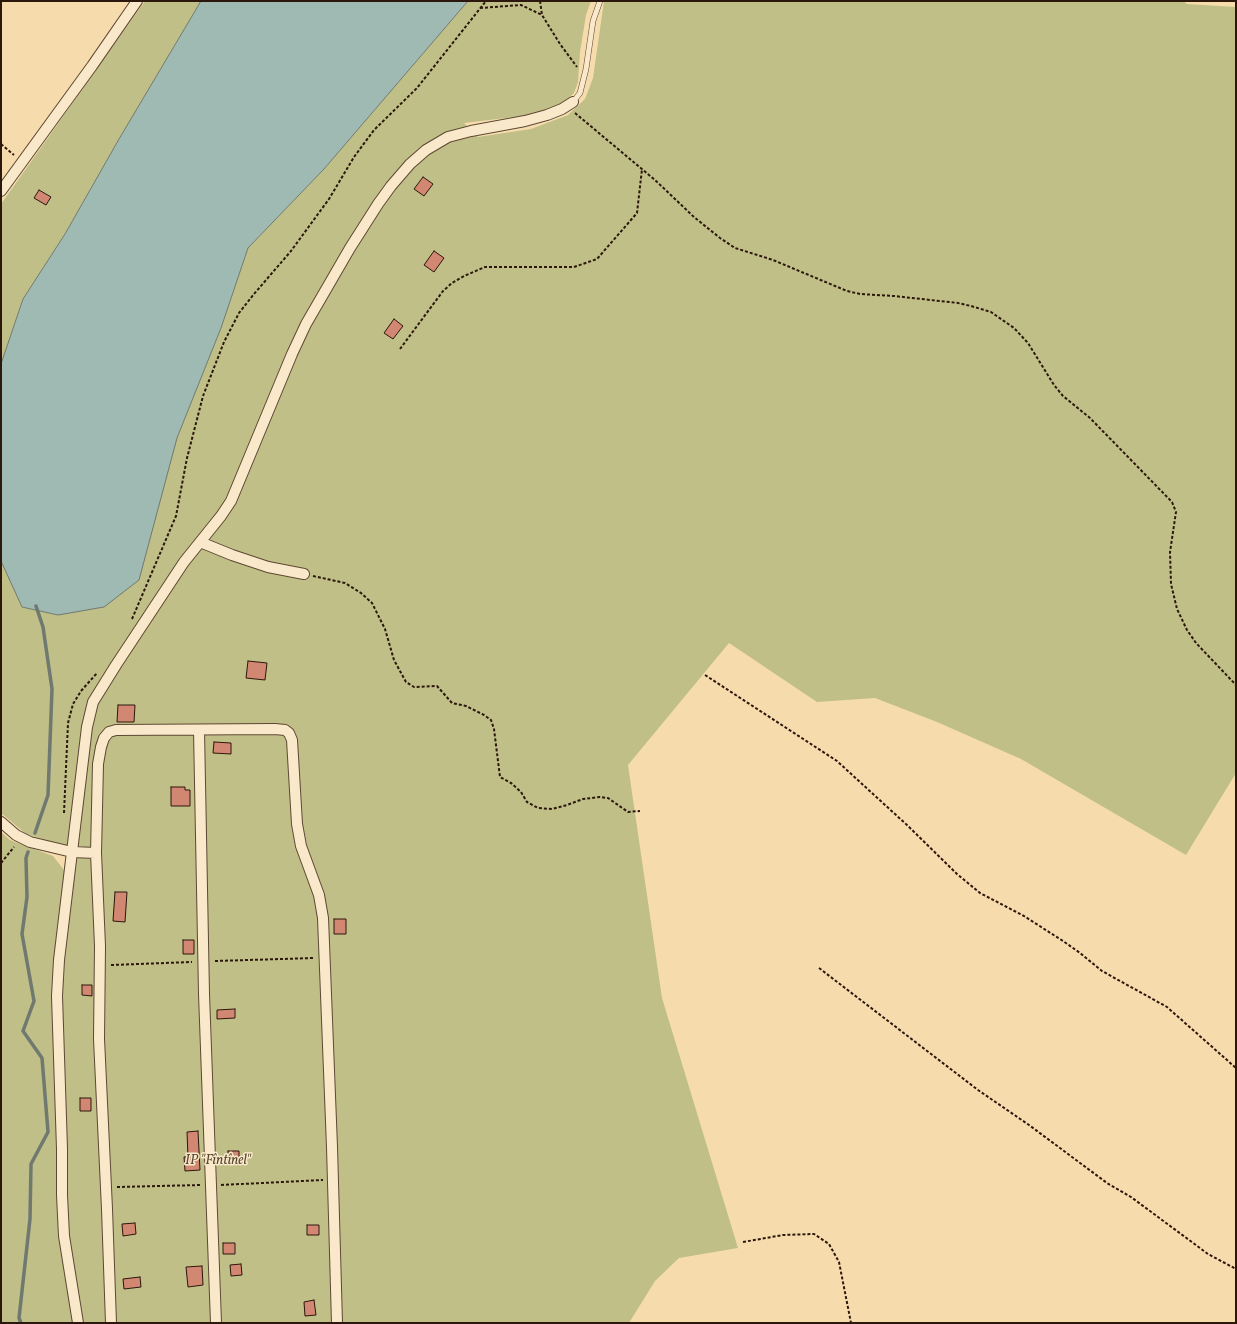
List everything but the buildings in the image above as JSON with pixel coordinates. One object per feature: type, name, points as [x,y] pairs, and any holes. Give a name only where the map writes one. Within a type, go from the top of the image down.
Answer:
[{"type":"street","points":[[1,191],[92,66],[137,1]]},
{"type":"street","points":[[78,1323],[63,1222],[57,996],[59,960],[87,727],[93,702],[184,562],[221,516],[231,501],[306,324],[350,248],[391,186],[410,164],[426,150],[448,137],[525,121],[547,115],[570,104]]},
{"type":"street","points":[[200,542],[268,567],[304,574]]},
{"type":"street","points":[[111,1323],[99,1039],[100,946],[96,853],[98,764],[101,746],[104,738],[109,732],[116,730],[285,730],[289,733],[292,740],[297,824],[301,846],[320,895],[323,918],[337,1323]]},
{"type":"street","points":[[198,730],[204,994],[216,1323]]},
{"type":"street","points":[[1,822],[24,840],[72,852],[96,853]]},
{"type":"lane","points":[[570,104],[580,92],[593,21],[600,1]]},
{"type":"path","points":[[132,620],[176,516],[186,458],[203,396],[224,342],[240,313],[254,294],[291,251],[329,199],[354,157],[374,130],[417,88],[486,1]]},
{"type":"path","points":[[540,1],[542,15],[560,44],[584,75]]},
{"type":"path","points":[[480,8],[520,5],[542,15]]},
{"type":"path","points":[[570,104],[694,217],[735,248],[773,260],[847,291],[860,294],[894,296],[965,304],[991,312],[1014,328],[1028,343],[1049,378],[1063,396],[1090,418],[1172,502],[1176,512],[1170,552],[1171,584],[1177,609],[1187,630],[1196,643],[1236,685]]},
{"type":"path","points":[[1,144],[22,162]]},
{"type":"path","points":[[400,349],[443,292],[452,283],[464,276],[485,267],[574,267],[597,259],[636,213],[642,169]]},
{"type":"path","points":[[304,574],[345,583],[361,593],[372,604],[385,629],[394,660],[406,682],[414,687],[437,686],[452,703],[466,706],[484,715],[490,720],[494,729],[500,777],[511,783],[521,792],[527,802],[538,808],[552,809],[583,799],[600,797],[608,798],[628,812],[640,812]]},
{"type":"path","points":[[64,818],[68,723],[74,704],[81,691],[101,668]]},
{"type":"path","points":[[705,675],[837,761],[957,874],[980,893],[1024,916],[1063,941],[1102,971],[1167,1007],[1236,1068]]},
{"type":"path","points":[[1,863],[13,848],[24,840]]},
{"type":"path","points":[[819,968],[978,1090],[1029,1125],[1107,1183],[1131,1197],[1208,1254],[1236,1269]]},
{"type":"path","points":[[743,1242],[783,1234],[814,1234],[829,1244],[839,1262],[851,1323]]},
{"type":"green space","points":[[145,1],[201,1],[119,139],[65,234],[23,299],[1,364],[1,204]]},
{"type":"green space","name":"IP \"Fîntînel\"","points":[[468,1],[591,1],[586,15],[580,52],[578,82],[574,93],[564,102],[552,109],[531,115],[464,123],[478,137],[531,129],[568,115],[585,99],[593,78],[604,1],[1183,1],[1187,4],[1236,7],[1236,773],[1186,855],[1021,759],[937,722],[875,698],[817,702],[729,643],[628,765],[662,998],[738,1248],[679,1258],[655,1281],[629,1323],[1,1323],[1,832],[10,840],[53,856],[64,870],[67,847],[26,834],[1,813],[1,561],[22,607],[58,615],[177,438],[221,328],[248,248],[324,169]]},
{"type":"water","points":[[201,1],[468,1],[324,169],[248,248],[221,328],[177,438],[139,580],[104,607],[58,615],[22,607],[1,561],[1,364],[23,299],[65,234],[119,139]]},
{"type":"waterway","points":[[35,833],[48,795],[52,689],[43,627],[36,606]]},
{"type":"waterway","points":[[21,1323],[19,1318],[30,1219],[31,1164],[48,1132],[42,1058],[23,1031],[34,1001],[22,934],[27,897],[26,858],[28,852]]}]
